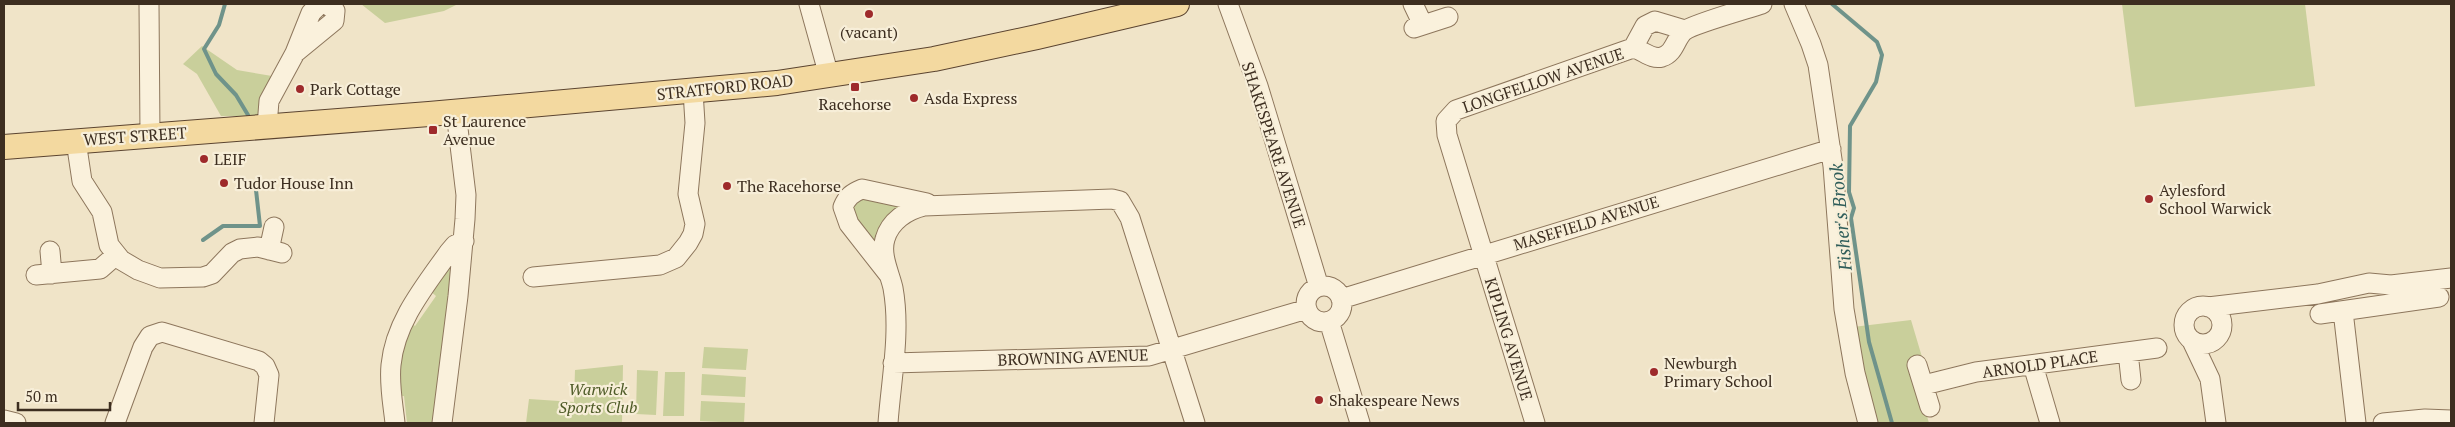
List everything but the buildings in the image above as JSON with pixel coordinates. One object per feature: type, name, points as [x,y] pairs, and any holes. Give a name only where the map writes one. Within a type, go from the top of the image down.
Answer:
[{"type":"main road","name":"STRATFORD ROAD","points":[[267,126],[456,112],[693,91],[829,76],[910,63],[1000,45],[1177,4]]},
{"type":"main road","name":"WEST STREET","points":[[4,147],[267,126]]},
{"type":"street","points":[[149,4],[150,136]]},
{"type":"street","points":[[267,126],[269,101],[294,53],[311,13],[320,4]]},
{"type":"street","points":[[294,53],[334,21],[335,11],[327,4]]},
{"type":"street","points":[[809,4],[829,76]]},
{"type":"street","name":"SHAKESPEARE AVENUE","points":[[1228,4],[1258,86],[1319,287]]},
{"type":"street","points":[[1413,4],[1419,27],[1448,17]]},
{"type":"street","points":[[1686,30],[1762,4]]},
{"type":"street","points":[[1794,4],[1815,53],[1831,149],[1844,309],[1854,365],[1868,423]]},
{"type":"street","name":"LONGFELLOW AVENUE","points":[[1483,254],[1447,135],[1446,121],[1450,114],[1456,110],[1633,48],[1642,50],[1650,56],[1664,57],[1672,51],[1686,30],[1655,21],[1645,26],[1633,48]]},
{"type":"street","points":[[533,277],[575,265],[660,265],[676,258],[688,243],[695,224],[688,194],[695,122],[693,91]]},
{"type":"street","points":[[442,423],[464,241],[466,195],[456,112]]},
{"type":"street","points":[[76,141],[82,181],[102,212],[110,245],[116,255],[149,276],[160,278],[203,277],[212,274],[232,253],[240,249],[250,246],[275,252],[274,228]]},
{"type":"street","name":"MASEFIELD AVENUE","points":[[1342,299],[1483,254],[1831,149]]},
{"type":"street","points":[[890,276],[849,224],[843,207],[849,196],[862,189],[938,205]]},
{"type":"street","points":[[888,423],[896,327],[894,293],[884,240],[896,222],[915,208],[938,205],[1104,199],[1120,201],[1130,218],[1195,423]]},
{"type":"street","points":[[395,423],[391,392],[391,365],[404,319],[449,252],[455,245],[464,241]]},
{"type":"street","points":[[50,250],[44,274],[100,269],[116,255]]},
{"type":"street","name":"KIPLING AVENUE","points":[[1483,254],[1535,423]]},
{"type":"street","points":[[2216,423],[2210,379],[2192,341],[2184,330],[2186,315],[2194,307],[2335,292],[2366,294],[2391,286],[2451,278]]},
{"type":"street","points":[[1328,286],[1334,289],[1342,299],[1340,311],[1329,321],[1314,319],[1307,309],[1307,297],[1319,287],[1328,286]]},
{"type":"street","points":[[2320,314],[2444,297]]},
{"type":"street","points":[[2192,341],[2205,344],[2211,343],[2238,314],[2259,301]]},
{"type":"street","points":[[2208,306],[2220,315],[2222,321],[2210,379]]},
{"type":"street","name":"BROWNING AVENUE","points":[[893,363],[1149,356],[1307,309]]},
{"type":"street","points":[[2343,311],[2356,423]]},
{"type":"street","points":[[1329,321],[1360,423]]},
{"type":"street","points":[[115,423],[143,348],[150,336],[156,332],[162,332],[259,361],[265,366],[269,375],[264,423]]},
{"type":"street","name":"ARNOLD PLACE","points":[[1924,385],[1976,372],[2157,348]]},
{"type":"street","points":[[2128,352],[2131,380]]},
{"type":"street","points":[[1917,365],[1930,407]]},
{"type":"street","points":[[2033,365],[2050,423]]},
{"type":"street","points":[[2383,423],[2424,419],[2451,420]]},
{"type":"street","points":[[4,420],[16,423]]},
{"type":"green space","points":[[361,4],[458,4],[444,11],[385,23]]},
{"type":"green space","points":[[2122,4],[2305,4],[2315,86],[2135,107]]},
{"type":"green space","points":[[202,46],[237,70],[272,76],[261,98],[259,116],[221,116],[197,74],[183,64]]},
{"type":"green space","points":[[857,195],[903,203],[880,254],[850,218],[852,200]]},
{"type":"green space","points":[[448,264],[452,265],[437,423],[407,423],[404,396],[394,397],[408,321],[415,326],[436,296],[429,290]]},
{"type":"green space","points":[[1911,320],[1922,357],[1910,361],[1929,423],[1874,423],[1853,327]]},
{"type":"green space","points":[[704,347],[748,349],[746,370],[702,368]]},
{"type":"green space","name":"Warwick Sports Club","points":[[623,365],[622,423],[526,423],[529,399],[574,402],[575,370]]},
{"type":"green space","points":[[637,370],[658,371],[656,415],[636,414]]},
{"type":"green space","points":[[665,372],[685,372],[684,416],[663,416]]},
{"type":"green space","points":[[702,374],[746,377],[745,397],[701,395]]},
{"type":"green space","points":[[701,401],[745,403],[744,423],[700,421]]},
{"type":"waterway","points":[[225,4],[219,25],[204,49],[216,74],[236,95],[248,115]]},
{"type":"waterway","name":"Fisher's Brook","points":[[1832,4],[1877,42],[1882,55],[1876,82],[1850,126],[1849,192],[1854,208],[1851,218],[1869,342],[1892,423]]},
{"type":"waterway","points":[[203,240],[223,226],[260,226],[256,190]]},
{"type":"place","name":"(vacant)","points":[[869,14]]},
{"type":"place","name":"Racehorse","points":[[855,87]]},
{"type":"place","name":"Park Cottage","points":[[300,89]]},
{"type":"place","name":"Asda Express","points":[[914,98]]},
{"type":"place","name":"St Laurence Avenue","points":[[433,130]]},
{"type":"place","name":"LEIF","points":[[204,159]]},
{"type":"place","name":"Tudor House Inn","points":[[224,183]]},
{"type":"place","name":"The Racehorse","points":[[727,186]]},
{"type":"place","name":"Aylesford School Warwick","points":[[2149,199]]},
{"type":"place","name":"Newburgh Primary School","points":[[1654,372]]},
{"type":"place","name":"Shakespeare News","points":[[1319,400]]}]
